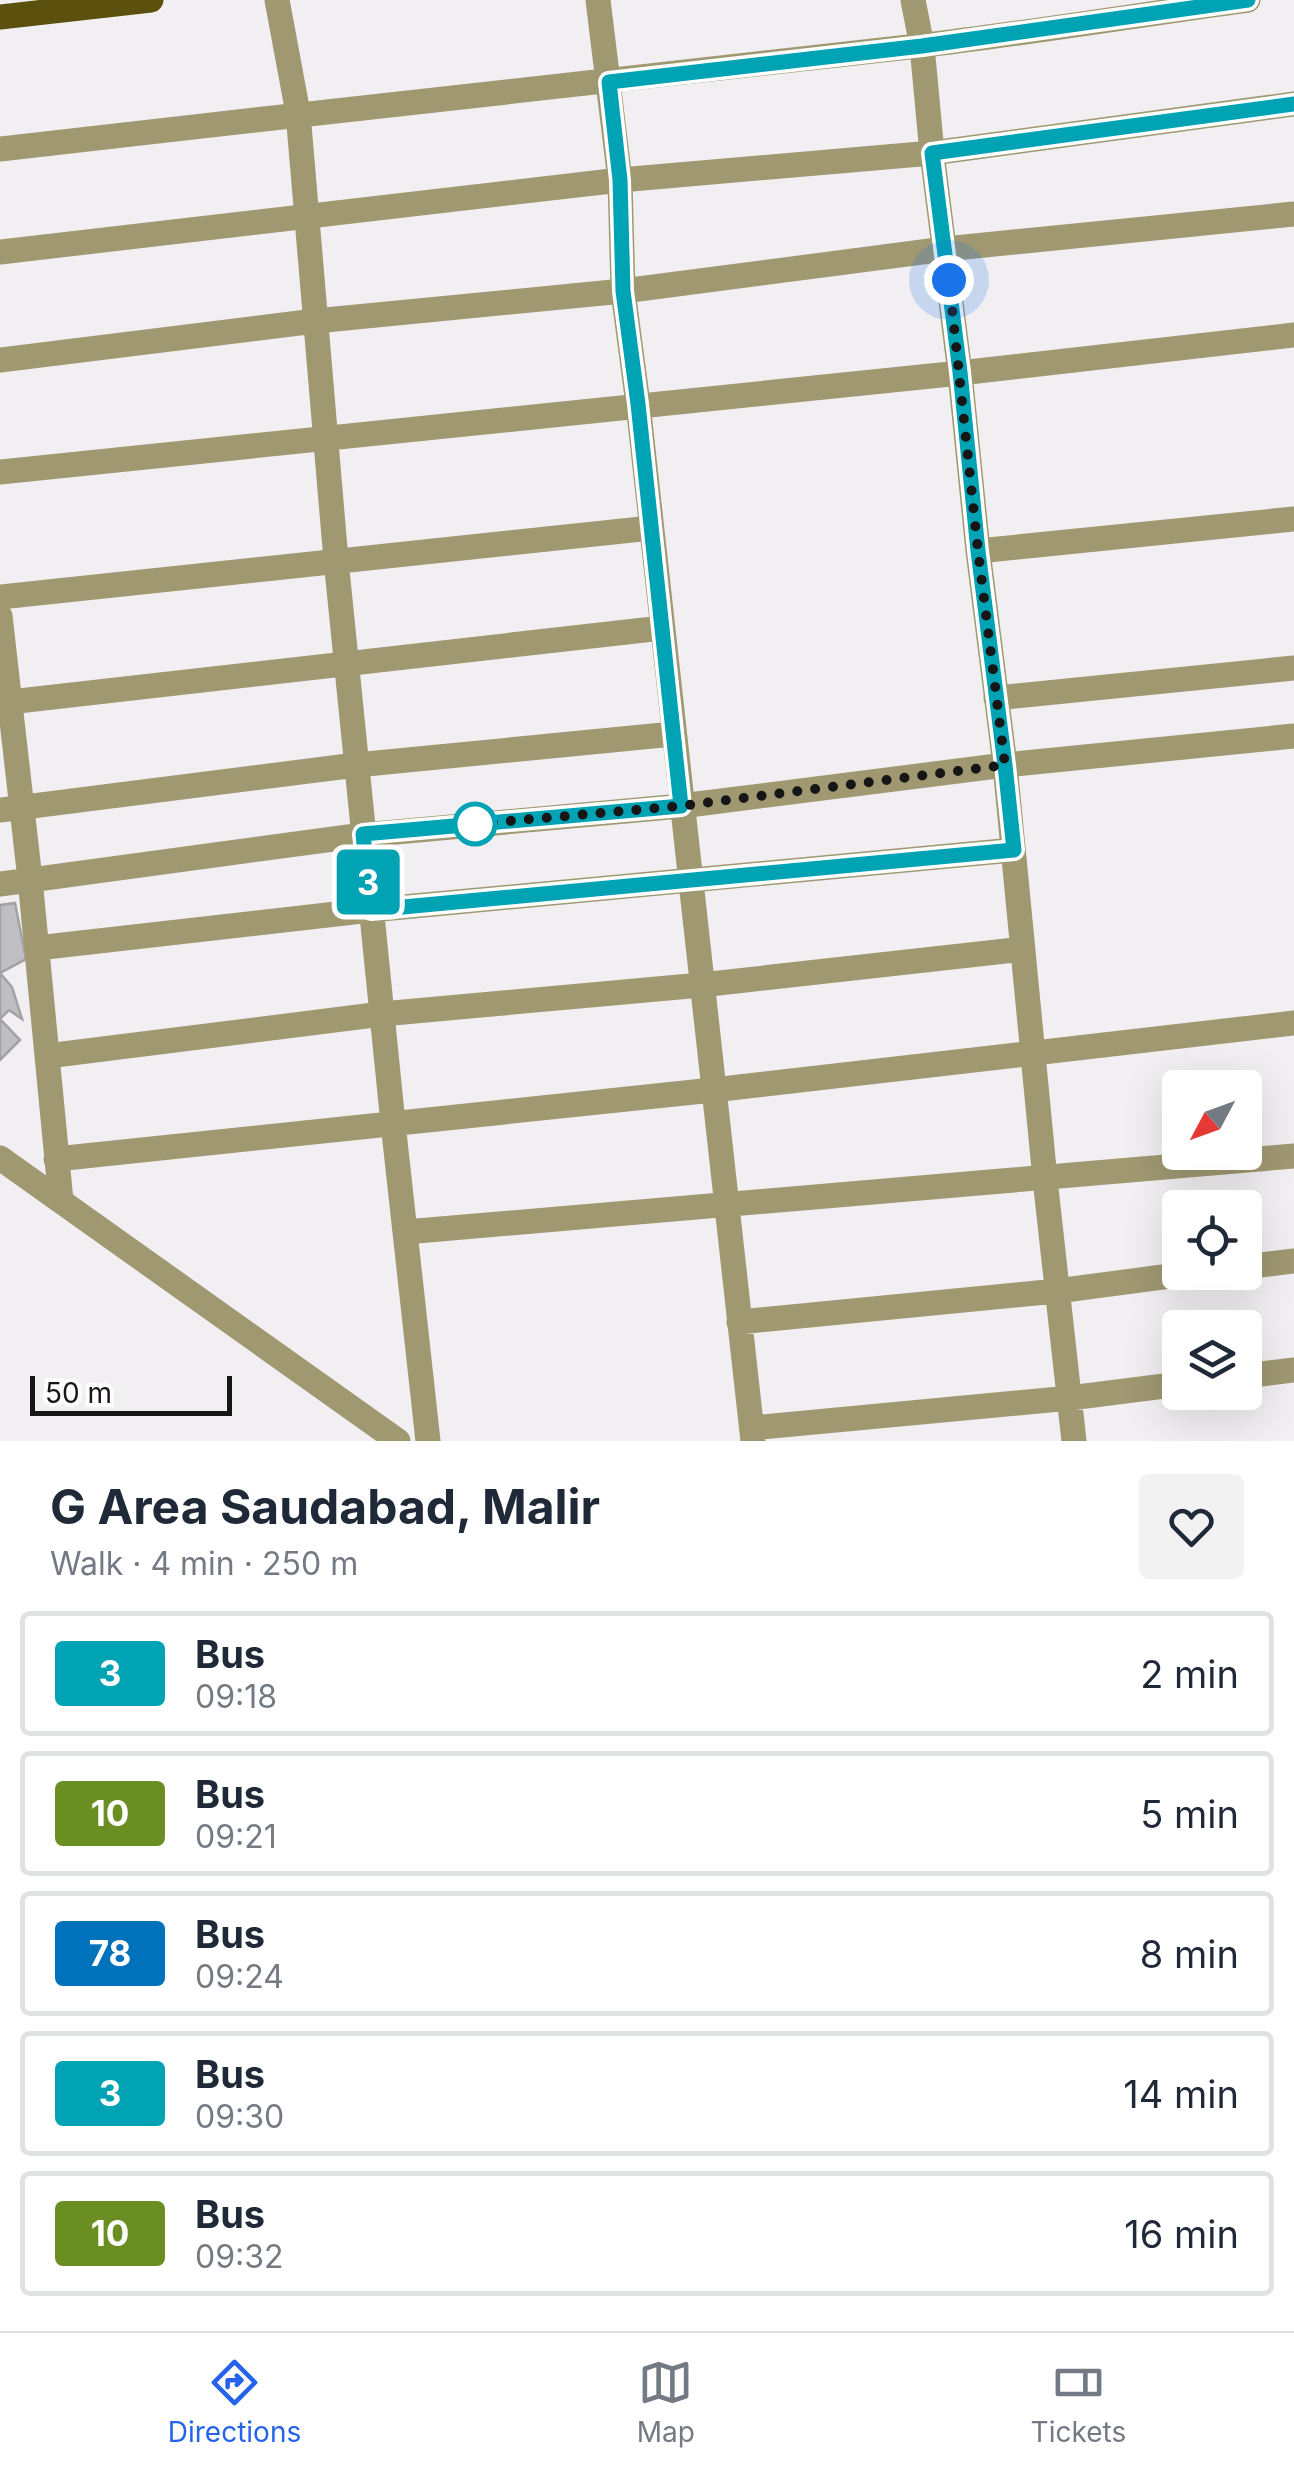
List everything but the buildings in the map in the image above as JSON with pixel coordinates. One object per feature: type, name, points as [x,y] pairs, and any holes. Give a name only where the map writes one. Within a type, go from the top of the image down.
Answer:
[{"type":"main road","points":[[0,17],[151,0]]},
{"type":"street","points":[[278,0],[298,114],[346,664],[428,1441]]},
{"type":"street","points":[[598,0],[620,180],[623,291],[752,1434],[1162,1386]]},
{"type":"street","points":[[913,0],[922,46],[1005,765],[1074,1441]]},
{"type":"street","points":[[0,149],[922,46],[1248,0]]},
{"type":"street","points":[[0,252],[620,180],[932,153],[1294,104]]},
{"type":"street","points":[[0,360],[315,322],[623,291],[946,249],[1294,214]]},
{"type":"street","points":[[0,472],[1294,335]]},
{"type":"street","points":[[978,551],[1294,519]]},
{"type":"street","points":[[0,597],[651,528]]},
{"type":"street","points":[[0,616],[11,809],[30,879],[61,1201]]},
{"type":"street","points":[[5,702],[662,628]]},
{"type":"street","points":[[996,698],[1294,668]]},
{"type":"street","points":[[11,809],[356,765],[674,734]]},
{"type":"street","points":[[0,884],[363,834],[681,806],[1005,765],[1294,736]]},
{"type":"street","points":[[37,948],[371,910],[1014,850]]},
{"type":"street","points":[[47,1056],[382,1014],[701,985],[1023,949]]},
{"type":"street","points":[[56,1159],[713,1090],[1294,1023]]},
{"type":"street","points":[[405,1232],[1294,1156]]},
{"type":"street","points":[[0,1158],[398,1441]]},
{"type":"street","points":[[1262,1265],[1294,1260]]},
{"type":"street","points":[[739,1322],[1162,1277]]},
{"type":"street","points":[[1262,1374],[1294,1370]]},
{"type":"bus line","name":"3","points":[[1248,0],[922,46],[609,82],[620,180],[623,291],[681,806],[363,834],[371,910],[1014,850],[932,153],[1294,104]]},
{"type":"route","points":[[475,824],[681,806],[1005,765],[949,280]]}]
